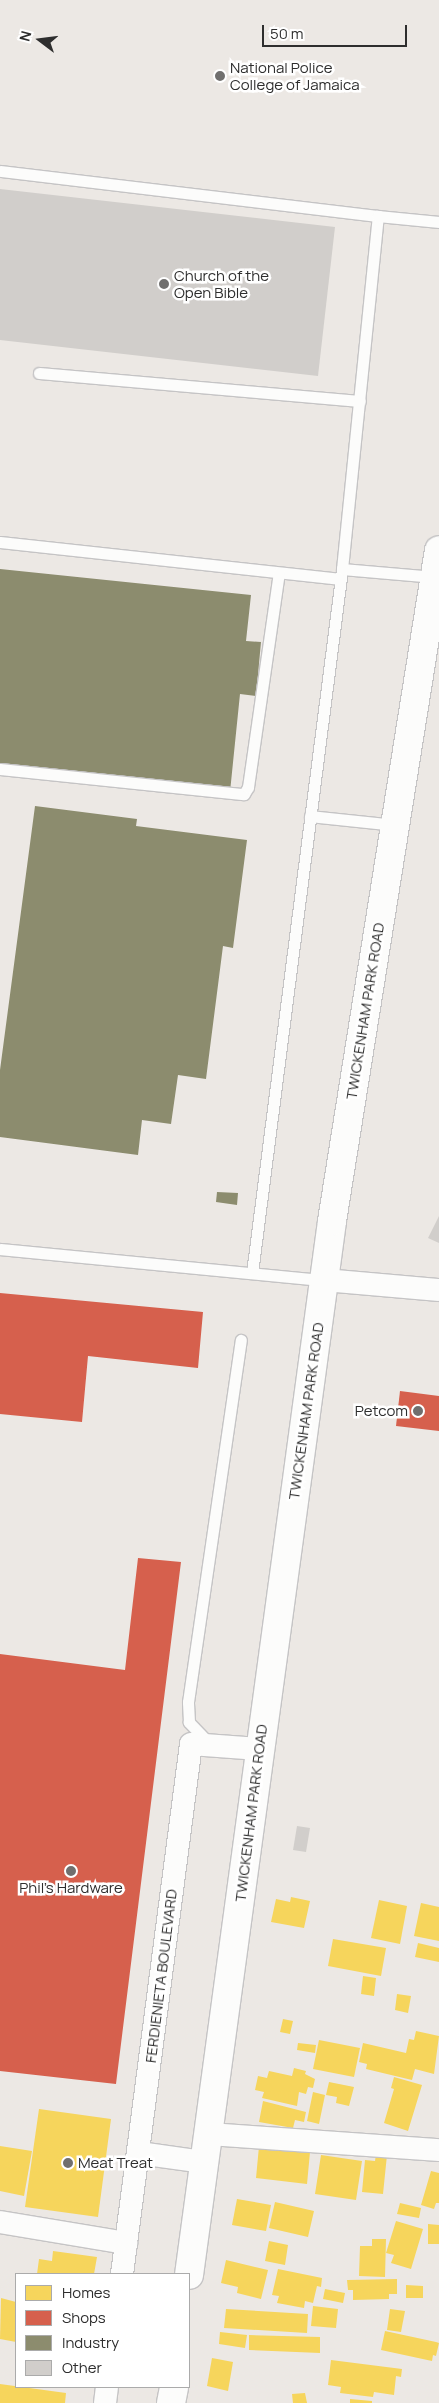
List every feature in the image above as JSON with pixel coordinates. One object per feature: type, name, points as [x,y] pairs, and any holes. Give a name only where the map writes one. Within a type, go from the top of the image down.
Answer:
[{"type":"main road","name":"TWICKENHAM PARK ROAD","points":[[189,2273],[324,1280],[439,550]]},
{"type":"main road","points":[[171,2403],[174,2388]]},
{"type":"street","points":[[324,1280],[439,1290]]},
{"type":"street","name":"FERDIENIETA BOULEVARD","points":[[122,2273],[191,1744],[259,1749]]},
{"type":"street","points":[[209,2134],[439,2150]]},
{"type":"street","points":[[139,2153],[204,2162]]},
{"type":"street","points":[[0,2222],[126,2244]]},
{"type":"street","points":[[105,2403],[107,2388]]},
{"type":"lane","points":[[0,171],[439,222]]},
{"type":"lane","points":[[252,1273],[341,574],[378,216]]},
{"type":"lane","points":[[39,373],[360,401]]},
{"type":"lane","points":[[0,542],[279,573],[435,576]]},
{"type":"lane","points":[[0,769],[244,794],[248,787],[279,573]]},
{"type":"lane","points":[[310,816],[395,825]]},
{"type":"lane","points":[[0,1249],[324,1280]]},
{"type":"lane","points":[[214,1746],[201,1738],[189,1722],[188,1702],[242,1340]]},
{"type":"building: Homes","points":[[291,1897],[310,1901],[304,1928],[271,1922],[276,1899],[290,1902]]},
{"type":"building: Homes","points":[[379,1900],[407,1906],[400,1944],[371,1938]]},
{"type":"building: Homes","points":[[421,1903],[439,1907],[439,1941],[414,1936]]},
{"type":"building: Homes","points":[[333,1939],[386,1948],[381,1976],[328,1966]]},
{"type":"building: Homes","points":[[418,1943],[439,1948],[439,1962],[415,1957]]},
{"type":"building: Homes","points":[[363,1976],[376,1978],[374,1996],[361,1994]]},
{"type":"building: Homes","points":[[397,1994],[411,1996],[408,2013],[395,2010]]},
{"type":"building: Homes","points":[[283,2019],[293,2021],[290,2034],[280,2032]]},
{"type":"building: Homes","points":[[416,2031],[439,2036],[434,2074],[415,2069],[412,2080],[366,2069],[367,2064],[359,2062],[363,2043],[406,2053],[409,2039],[414,2040]]},
{"type":"building: Homes","points":[[319,2040],[360,2048],[354,2077],[313,2069]]},
{"type":"building: Homes","points":[[298,2043],[316,2045],[315,2053],[297,2050]]},
{"type":"building: Homes","points":[[294,2068],[306,2071],[305,2074],[315,2079],[313,2088],[308,2087],[306,2094],[299,2092],[297,2106],[262,2098],[264,2092],[255,2090],[258,2076],[267,2078],[269,2071],[292,2076]]},
{"type":"building: Homes","points":[[394,2077],[422,2085],[408,2131],[384,2123],[394,2089],[391,2088]]},
{"type":"building: Homes","points":[[329,2082],[354,2087],[349,2106],[336,2103],[337,2097],[326,2095]]},
{"type":"building: Homes","points":[[313,2092],[325,2095],[319,2124],[307,2121]]},
{"type":"building: Homes","points":[[263,2101],[306,2112],[304,2122],[295,2120],[293,2128],[259,2122]]},
{"type":"building: Homes","name":"Meat Treat","points":[[39,2109],[111,2119],[98,2217],[25,2207]]},
{"type":"building: Homes","points":[[0,2146],[32,2151],[24,2196],[0,2191]]},
{"type":"building: Homes","points":[[259,2146],[310,2152],[307,2184],[256,2178]]},
{"type":"building: Homes","points":[[376,2154],[387,2155],[383,2194],[362,2192],[365,2160],[375,2161]]},
{"type":"building: Homes","points":[[321,2155],[362,2161],[356,2200],[315,2194]]},
{"type":"building: Homes","points":[[431,2171],[439,2173],[439,2203],[436,2203],[434,2209],[421,2205]]},
{"type":"building: Homes","points":[[237,2199],[271,2205],[266,2231],[232,2225]]},
{"type":"building: Homes","points":[[275,2202],[314,2211],[308,2237],[269,2228]]},
{"type":"building: Homes","points":[[400,2203],[421,2208],[419,2218],[397,2214]]},
{"type":"building: Homes","points":[[396,2221],[423,2229],[411,2269],[391,2263],[394,2255],[386,2253]]},
{"type":"building: Homes","points":[[428,2224],[439,2225],[439,2244],[428,2244]]},
{"type":"building: Homes","points":[[372,2239],[386,2239],[385,2277],[359,2276],[360,2246],[372,2246]]},
{"type":"building: Homes","points":[[269,2241],[288,2245],[285,2265],[265,2261]]},
{"type":"building: Homes","points":[[53,2251],[97,2257],[94,2273],[37,2273],[39,2259],[52,2261]]},
{"type":"building: Homes","points":[[226,2260],[268,2270],[261,2299],[237,2293],[238,2287],[221,2283]]},
{"type":"building: Homes","points":[[278,2269],[322,2278],[321,2287],[317,2286],[313,2303],[305,2301],[304,2308],[277,2303],[279,2296],[272,2295]]},
{"type":"building: Homes","points":[[397,2279],[397,2294],[389,2294],[389,2299],[353,2300],[353,2290],[348,2290],[347,2280]]},
{"type":"building: Homes","points":[[406,2285],[423,2286],[423,2298],[406,2298]]},
{"type":"building: Homes","points":[[325,2289],[345,2293],[343,2303],[323,2299]]},
{"type":"building: Homes","points":[[1,2298],[15,2302],[15,2342],[0,2339]]},
{"type":"building: Homes","points":[[313,2306],[338,2309],[336,2328],[311,2326]]},
{"type":"building: Homes","points":[[226,2309],[308,2314],[307,2333],[224,2328]]},
{"type":"building: Homes","points":[[390,2309],[405,2311],[401,2332],[387,2330]]},
{"type":"building: Homes","points":[[385,2331],[439,2343],[436,2356],[433,2355],[432,2361],[381,2350]]},
{"type":"building: Homes","points":[[220,2332],[247,2335],[245,2348],[219,2344]]},
{"type":"building: Homes","points":[[249,2335],[320,2337],[320,2353],[249,2350]]},
{"type":"building: Homes","points":[[212,2358],[233,2362],[228,2391],[207,2386]]},
{"type":"building: Homes","points":[[331,2360],[402,2369],[401,2377],[396,2376],[394,2395],[374,2392],[373,2397],[340,2393],[341,2387],[328,2385]]},
{"type":"building: Homes","points":[[0,2384],[15,2386],[15,2388],[66,2393],[65,2403],[0,2403]]},
{"type":"building: Homes","points":[[305,2393],[307,2403],[293,2403],[292,2394]]},
{"type":"building: Homes","points":[[350,2399],[372,2401],[372,2403],[350,2403]]},
{"type":"building: Shops","points":[[0,1293],[203,1312],[198,1368],[88,1356],[82,1422],[0,1414]]},
{"type":"building: Shops","name":"Petcom","points":[[400,1391],[439,1396],[439,1431],[396,1426]]},
{"type":"building: Shops","name":"Phil's Hardware","points":[[138,1558],[181,1562],[116,2084],[0,2071],[0,1654],[125,1670]]},
{"type":"building: Industry","points":[[0,569],[251,595],[246,641],[261,642],[256,696],[240,694],[230,792],[0,767]]},
{"type":"building: Industry","points":[[35,806],[137,819],[136,826],[247,840],[233,948],[223,946],[206,1079],[178,1075],[171,1124],[142,1120],[138,1155],[0,1137],[0,1070]]},
{"type":"building: Industry","points":[[217,1192],[238,1193],[237,1205],[216,1202]]},
{"type":"building: Other","name":"Church of the Open Bible","points":[[0,189],[335,227],[318,376],[0,340]]},
{"type":"building: Other","points":[[439,1216],[439,1243],[428,1238]]},
{"type":"building: Other","points":[[297,1826],[310,1828],[306,1852],[293,1850]]},
{"type":"place","name":"National Police College of Jamaica","points":[[220,76]]},
{"type":"place","name":"Church of the Open Bible","points":[[164,284]]},
{"type":"place","name":"Petcom","points":[[418,1411]]},
{"type":"place","name":"Phil's Hardware","points":[[71,1871]]},
{"type":"place","name":"Meat Treat","points":[[68,2163]]}]
